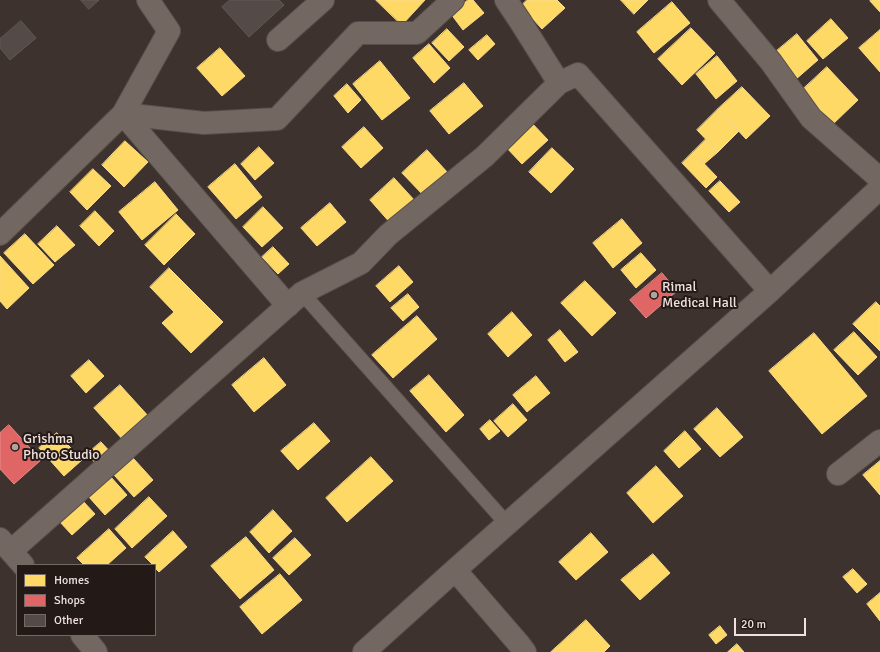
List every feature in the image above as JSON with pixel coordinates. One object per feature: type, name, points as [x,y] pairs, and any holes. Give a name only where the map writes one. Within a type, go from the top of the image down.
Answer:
[{"type":"street","points":[[0,234],[122,114],[169,31],[148,0]]},
{"type":"street","points":[[278,40],[323,0]]},
{"type":"street","points":[[122,114],[204,123],[277,119],[358,33],[417,33],[453,0]]},
{"type":"street","points":[[506,0],[559,83]]},
{"type":"street","points":[[719,0],[771,62],[811,118],[880,179]]},
{"type":"street","points":[[11,552],[295,300],[361,262],[388,235],[485,156],[559,83],[578,74],[770,291]]},
{"type":"street","points":[[122,114],[295,300]]},
{"type":"street","points":[[364,652],[770,291],[880,188]]},
{"type":"street","points":[[838,474],[880,441]]},
{"type":"street","points":[[455,570],[525,652]]},
{"type":"street","points":[[83,636],[96,652]]},
{"type":"lane","points":[[295,300],[507,524]]},
{"type":"building: Homes","points":[[376,0],[425,0],[402,25]]},
{"type":"building: Homes","points":[[468,0],[473,0],[484,13],[463,30],[451,14]]},
{"type":"building: Homes","points":[[527,0],[557,0],[565,8],[542,29],[521,6]]},
{"type":"building: Homes","points":[[621,0],[648,0],[634,14]]},
{"type":"building: Homes","points":[[880,0],[880,12],[870,1]]},
{"type":"building: Homes","points":[[672,2],[690,23],[654,53],[637,32]]},
{"type":"building: Homes","points":[[831,19],[848,38],[823,59],[807,41]]},
{"type":"building: Homes","points":[[691,28],[715,53],[682,85],[658,59]]},
{"type":"building: Homes","points":[[447,29],[464,47],[449,61],[432,43]]},
{"type":"building: Homes","points":[[880,30],[880,72],[859,48]]},
{"type":"building: Homes","points":[[797,34],[818,60],[795,80],[773,54]]},
{"type":"building: Homes","points":[[487,35],[495,44],[478,60],[469,50]]},
{"type":"building: Homes","points":[[429,44],[450,68],[434,83],[413,58]]},
{"type":"building: Homes","points":[[220,48],[245,76],[222,96],[197,68]]},
{"type":"building: Homes","points":[[717,56],[737,81],[716,99],[696,74]]},
{"type":"building: Homes","points":[[380,61],[410,98],[382,120],[353,84]]},
{"type":"building: Homes","points":[[827,67],[858,100],[832,125],[800,92]]},
{"type":"building: Homes","points":[[464,83],[483,106],[449,134],[430,111]]},
{"type":"building: Homes","points":[[347,84],[361,100],[348,113],[334,96]]},
{"type":"building: Homes","points":[[742,87],[770,116],[746,139],[718,109]]},
{"type":"building: Homes","points":[[718,109],[739,131],[718,152],[697,130]]},
{"type":"building: Homes","points":[[529,120],[548,140],[522,164],[503,144]]},
{"type":"building: Homes","points":[[364,127],[383,148],[361,168],[342,147]]},
{"type":"building: Homes","points":[[706,139],[718,152],[704,164],[693,152]]},
{"type":"building: Homes","points":[[125,141],[148,162],[124,187],[102,165]]},
{"type":"building: Homes","points":[[259,147],[274,163],[255,180],[241,164]]},
{"type":"building: Homes","points":[[552,148],[574,169],[551,193],[529,172]]},
{"type":"building: Homes","points":[[427,150],[448,173],[424,196],[402,173]]},
{"type":"building: Homes","points":[[693,152],[717,177],[706,188],[682,163]]},
{"type":"building: Homes","points":[[235,164],[262,197],[236,219],[208,187]]},
{"type":"building: Homes","points":[[93,169],[111,186],[87,210],[70,192]]},
{"type":"building: Homes","points":[[394,178],[416,202],[392,225],[370,200]]},
{"type":"building: Homes","points":[[720,181],[740,202],[729,212],[709,191]]},
{"type":"building: Homes","points":[[155,182],[178,210],[142,240],[119,212]]},
{"type":"building: Homes","points":[[330,203],[346,222],[317,246],[301,228]]},
{"type":"building: Homes","points":[[263,207],[283,228],[262,247],[243,227]]},
{"type":"building: Homes","points":[[95,211],[114,231],[99,246],[80,226]]},
{"type":"building: Homes","points":[[176,214],[195,234],[164,265],[145,245]]},
{"type":"building: Homes","points":[[622,219],[642,243],[613,268],[593,243]]},
{"type":"building: Homes","points":[[57,226],[75,245],[55,262],[38,244]]},
{"type":"building: Homes","points":[[25,234],[54,265],[33,284],[4,253]]},
{"type":"building: Homes","points":[[273,247],[289,264],[278,274],[262,257]]},
{"type":"building: Homes","points":[[641,253],[656,270],[636,288],[621,270]]},
{"type":"building: Homes","points":[[0,256],[29,288],[7,309],[0,301]]},
{"type":"building: Homes","points":[[399,266],[413,282],[390,302],[376,286]]},
{"type":"building: Homes","points":[[169,268],[223,322],[191,353],[162,323],[174,312],[150,287]]},
{"type":"building: Homes","points":[[585,281],[616,313],[592,336],[561,303]]},
{"type":"building: Homes","points":[[408,294],[419,307],[403,321],[391,308]]},
{"type":"building: Homes","points":[[876,302],[880,306],[880,351],[853,324]]},
{"type":"building: Homes","points":[[512,312],[532,335],[508,357],[488,334]]},
{"type":"building: Homes","points":[[417,316],[437,339],[393,378],[372,355]]},
{"type":"building: Homes","points":[[560,330],[578,352],[565,362],[548,340]]},
{"type":"building: Homes","points":[[854,332],[877,357],[858,375],[834,350]]},
{"type":"building: Homes","points":[[814,333],[867,396],[822,434],[769,371]]},
{"type":"building: Homes","points":[[264,358],[286,385],[254,412],[232,385]]},
{"type":"building: Homes","points":[[89,360],[104,376],[86,393],[71,376]]},
{"type":"building: Homes","points":[[429,375],[464,415],[446,432],[410,391]]},
{"type":"building: Homes","points":[[536,376],[550,393],[527,412],[513,395]]},
{"type":"building: Homes","points":[[120,385],[150,418],[124,441],[94,408]]},
{"type":"building: Homes","points":[[513,404],[527,420],[508,437],[494,421]]},
{"type":"building: Homes","points":[[717,408],[743,437],[720,457],[694,429]]},
{"type":"building: Homes","points":[[490,420],[500,431],[489,440],[480,429]]},
{"type":"building: Homes","points":[[314,423],[330,441],[298,470],[281,451]]},
{"type":"building: Homes","points":[[685,431],[701,449],[679,468],[664,451]]},
{"type":"building: Homes","points":[[57,433],[82,460],[64,476],[39,448]]},
{"type":"building: Homes","points":[[101,442],[113,455],[99,467],[87,454]]},
{"type":"building: Homes","points":[[371,457],[393,481],[347,522],[326,498]]},
{"type":"building: Homes","points":[[133,458],[153,480],[134,497],[114,475]]},
{"type":"building: Homes","points":[[880,461],[880,495],[863,475]]},
{"type":"building: Homes","points":[[656,466],[683,496],[653,523],[627,493]]},
{"type":"building: Homes","points":[[110,476],[127,495],[105,515],[88,496]]},
{"type":"building: Homes","points":[[149,497],[167,516],[132,548],[115,529]]},
{"type":"building: Homes","points":[[82,500],[95,514],[72,535],[59,521]]},
{"type":"building: Homes","points":[[273,510],[292,531],[269,553],[250,532]]},
{"type":"building: Homes","points":[[109,529],[126,548],[108,564],[83,564],[77,558]]},
{"type":"building: Homes","points":[[173,531],[187,547],[159,572],[156,569],[156,564],[152,564],[145,557]]},
{"type":"building: Homes","points":[[591,533],[608,552],[576,580],[559,562]]},
{"type":"building: Homes","points":[[246,537],[274,570],[240,599],[211,566]]},
{"type":"building: Homes","points":[[295,538],[311,555],[289,575],[273,558]]},
{"type":"building: Homes","points":[[653,554],[670,573],[640,600],[621,580]]},
{"type":"building: Homes","points":[[853,569],[867,584],[857,593],[843,577]]},
{"type":"building: Homes","points":[[280,574],[302,600],[262,634],[240,607]]},
{"type":"building: Homes","points":[[880,593],[880,621],[867,604]]},
{"type":"building: Homes","points":[[586,620],[610,646],[604,652],[551,652]]},
{"type":"building: Homes","points":[[720,626],[727,635],[716,644],[709,635]]},
{"type":"building: Homes","points":[[737,644],[744,652],[728,652]]},
{"type":"building: Shops","name":"Rimal Medical Hall","points":[[662,273],[677,291],[646,318],[630,300]]},
{"type":"building: Shops","name":"Grishma Photo Studio","points":[[9,425],[41,460],[14,484],[0,469],[0,433]]},
{"type":"building: Other","points":[[81,0],[99,0],[89,9]]},
{"type":"building: Other","points":[[230,0],[279,0],[284,5],[249,37],[222,7]]},
{"type":"building: Other","points":[[21,21],[36,38],[10,60],[0,48],[0,39]]},
{"type":"place","name":"Rimal Medical Hall","points":[[654,295]]},
{"type":"place","name":"Grishma Photo Studio","points":[[15,447]]}]
